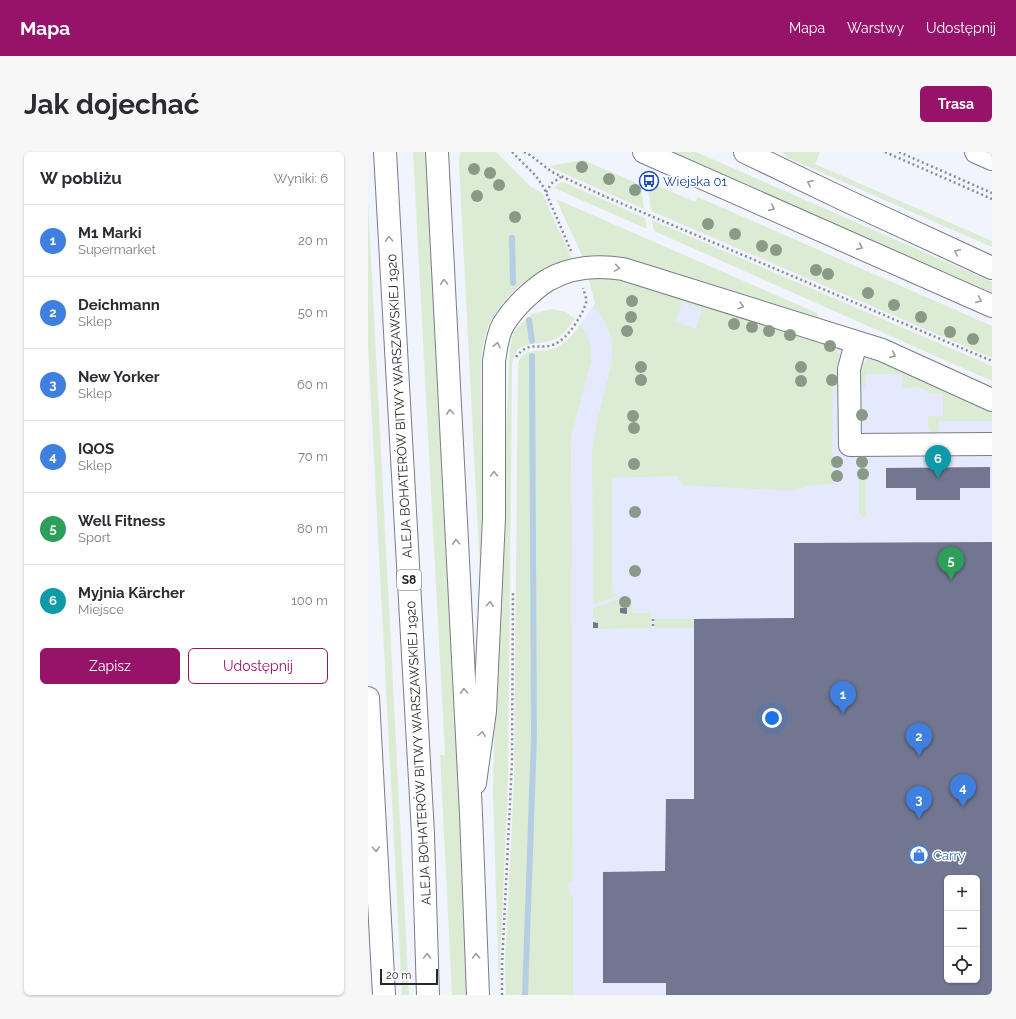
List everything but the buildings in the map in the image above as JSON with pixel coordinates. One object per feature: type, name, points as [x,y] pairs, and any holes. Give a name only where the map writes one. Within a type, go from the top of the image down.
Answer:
[{"type":"main road","points":[[437,152],[471,814],[478,995]]},
{"type":"main road","points":[[440,219],[452,152]]},
{"type":"main road","points":[[644,152],[992,306]]},
{"type":"main road","points":[[745,152],[852,204],[992,268]]},
{"type":"main road","points":[[976,152],[992,159]]},
{"type":"main road","name":"ALEJA BOHATERÓW BITWY WARSZAWSKIEJ 1920","points":[[385,159],[424,834],[428,995]]},
{"type":"main road","points":[[471,814],[485,711],[494,518],[494,361],[502,326],[511,313],[534,290],[560,274],[578,269],[608,267],[622,269],[882,350],[992,400]]},
{"type":"main road","points":[[856,343],[849,369],[850,444],[992,444]]},
{"type":"main road","points":[[368,698],[384,995]]},
{"type":"path","points":[[512,152],[536,176],[546,193],[573,254]]},
{"type":"path","points":[[524,152],[561,177],[992,361]]},
{"type":"path","points":[[885,152],[992,199]]},
{"type":"path","points":[[899,152],[992,193]]},
{"type":"path","points":[[546,193],[552,183],[561,177]]},
{"type":"path","points":[[515,364],[516,357],[525,348],[534,346],[549,346],[562,340],[577,321],[586,301]]},
{"type":"path","points":[[502,995],[502,965],[512,762],[513,587]]},
{"type":"path","points":[[653,619],[653,629]]},
{"type":"shaded area","points":[[584,260],[992,391],[992,995],[542,995],[552,734],[580,325],[595,303]]},
{"type":"green space","points":[[413,152],[427,152],[461,823],[467,995],[452,995],[440,755],[445,755]]},
{"type":"green space","points":[[460,152],[496,152],[531,187],[542,193],[573,261],[544,270],[517,288],[495,314],[484,340],[481,368],[481,431],[484,499],[481,590],[459,163]]},
{"type":"green space","points":[[669,152],[696,152],[992,282],[992,293]]},
{"type":"green space","points":[[781,152],[820,152],[815,164],[992,241],[992,247],[786,157],[785,154]]},
{"type":"green space","points":[[583,160],[641,185],[644,209],[549,166]]},
{"type":"green space","points":[[563,182],[645,218],[647,229],[554,188],[559,183]]},
{"type":"green space","points":[[649,182],[695,202],[698,197],[992,326],[992,358],[651,211],[648,189]]},
{"type":"green space","points":[[556,199],[817,313],[822,324],[584,260]]},
{"type":"green space","points":[[368,200],[409,995],[402,995],[368,344]]},
{"type":"green space","points":[[652,220],[992,366],[992,381],[654,231]]},
{"type":"green space","points":[[609,276],[831,345],[839,355],[840,363],[838,383],[833,389],[832,484],[812,485],[793,491],[682,485],[677,476],[612,478],[612,581],[613,590],[617,596],[593,604],[592,450],[597,421],[613,354],[607,326],[593,307],[595,303],[588,277]],"holes":[[[682,302],[702,309],[696,329],[676,322]]]},
{"type":"green space","points":[[552,309],[566,312],[575,319],[564,333],[555,339],[548,342],[522,347],[518,350],[514,357],[512,366],[508,780],[499,990],[493,792],[495,700],[510,349],[512,337],[515,331],[531,316],[531,314]]},
{"type":"green space","points":[[580,325],[591,346],[591,361],[572,434],[571,460],[573,880],[568,884],[568,890],[573,896],[573,995],[506,995],[505,964],[514,781],[518,363],[521,357],[529,352],[550,350],[563,344]]},
{"type":"green space","points":[[877,358],[992,409],[992,421],[939,421],[938,435],[932,432],[928,428],[928,416],[943,416],[943,394],[929,394],[921,388],[903,388],[902,374],[866,374],[864,388],[860,382],[860,368],[867,360]]},
{"type":"green space","points":[[864,455],[866,456],[866,517],[862,517],[859,513],[859,465],[861,458]]},
{"type":"green space","points":[[621,598],[632,599],[632,613],[651,613],[651,628],[593,629],[593,608]]},
{"type":"green space","points":[[655,619],[694,619],[694,628],[655,628]]},
{"type":"waterway","points":[[512,238],[513,283]]},
{"type":"waterway","points":[[529,320],[532,341]]},
{"type":"waterway","points":[[525,995],[534,737],[532,356]]},
{"type":"place","name":"Wiejska 01","points":[[649,181]]},
{"type":"place","name":"Myjnia Kärcher","points":[[938,478]]},
{"type":"place","name":"Well Fitness","points":[[951,580]]},
{"type":"place","name":"M1 Marki","points":[[843,714]]},
{"type":"place","name":"Deichmann","points":[[919,756]]},
{"type":"place","name":"IQOS","points":[[963,807]]},
{"type":"place","name":"New Yorker","points":[[919,819]]},
{"type":"place","name":"Carry","points":[[919,855]]}]
